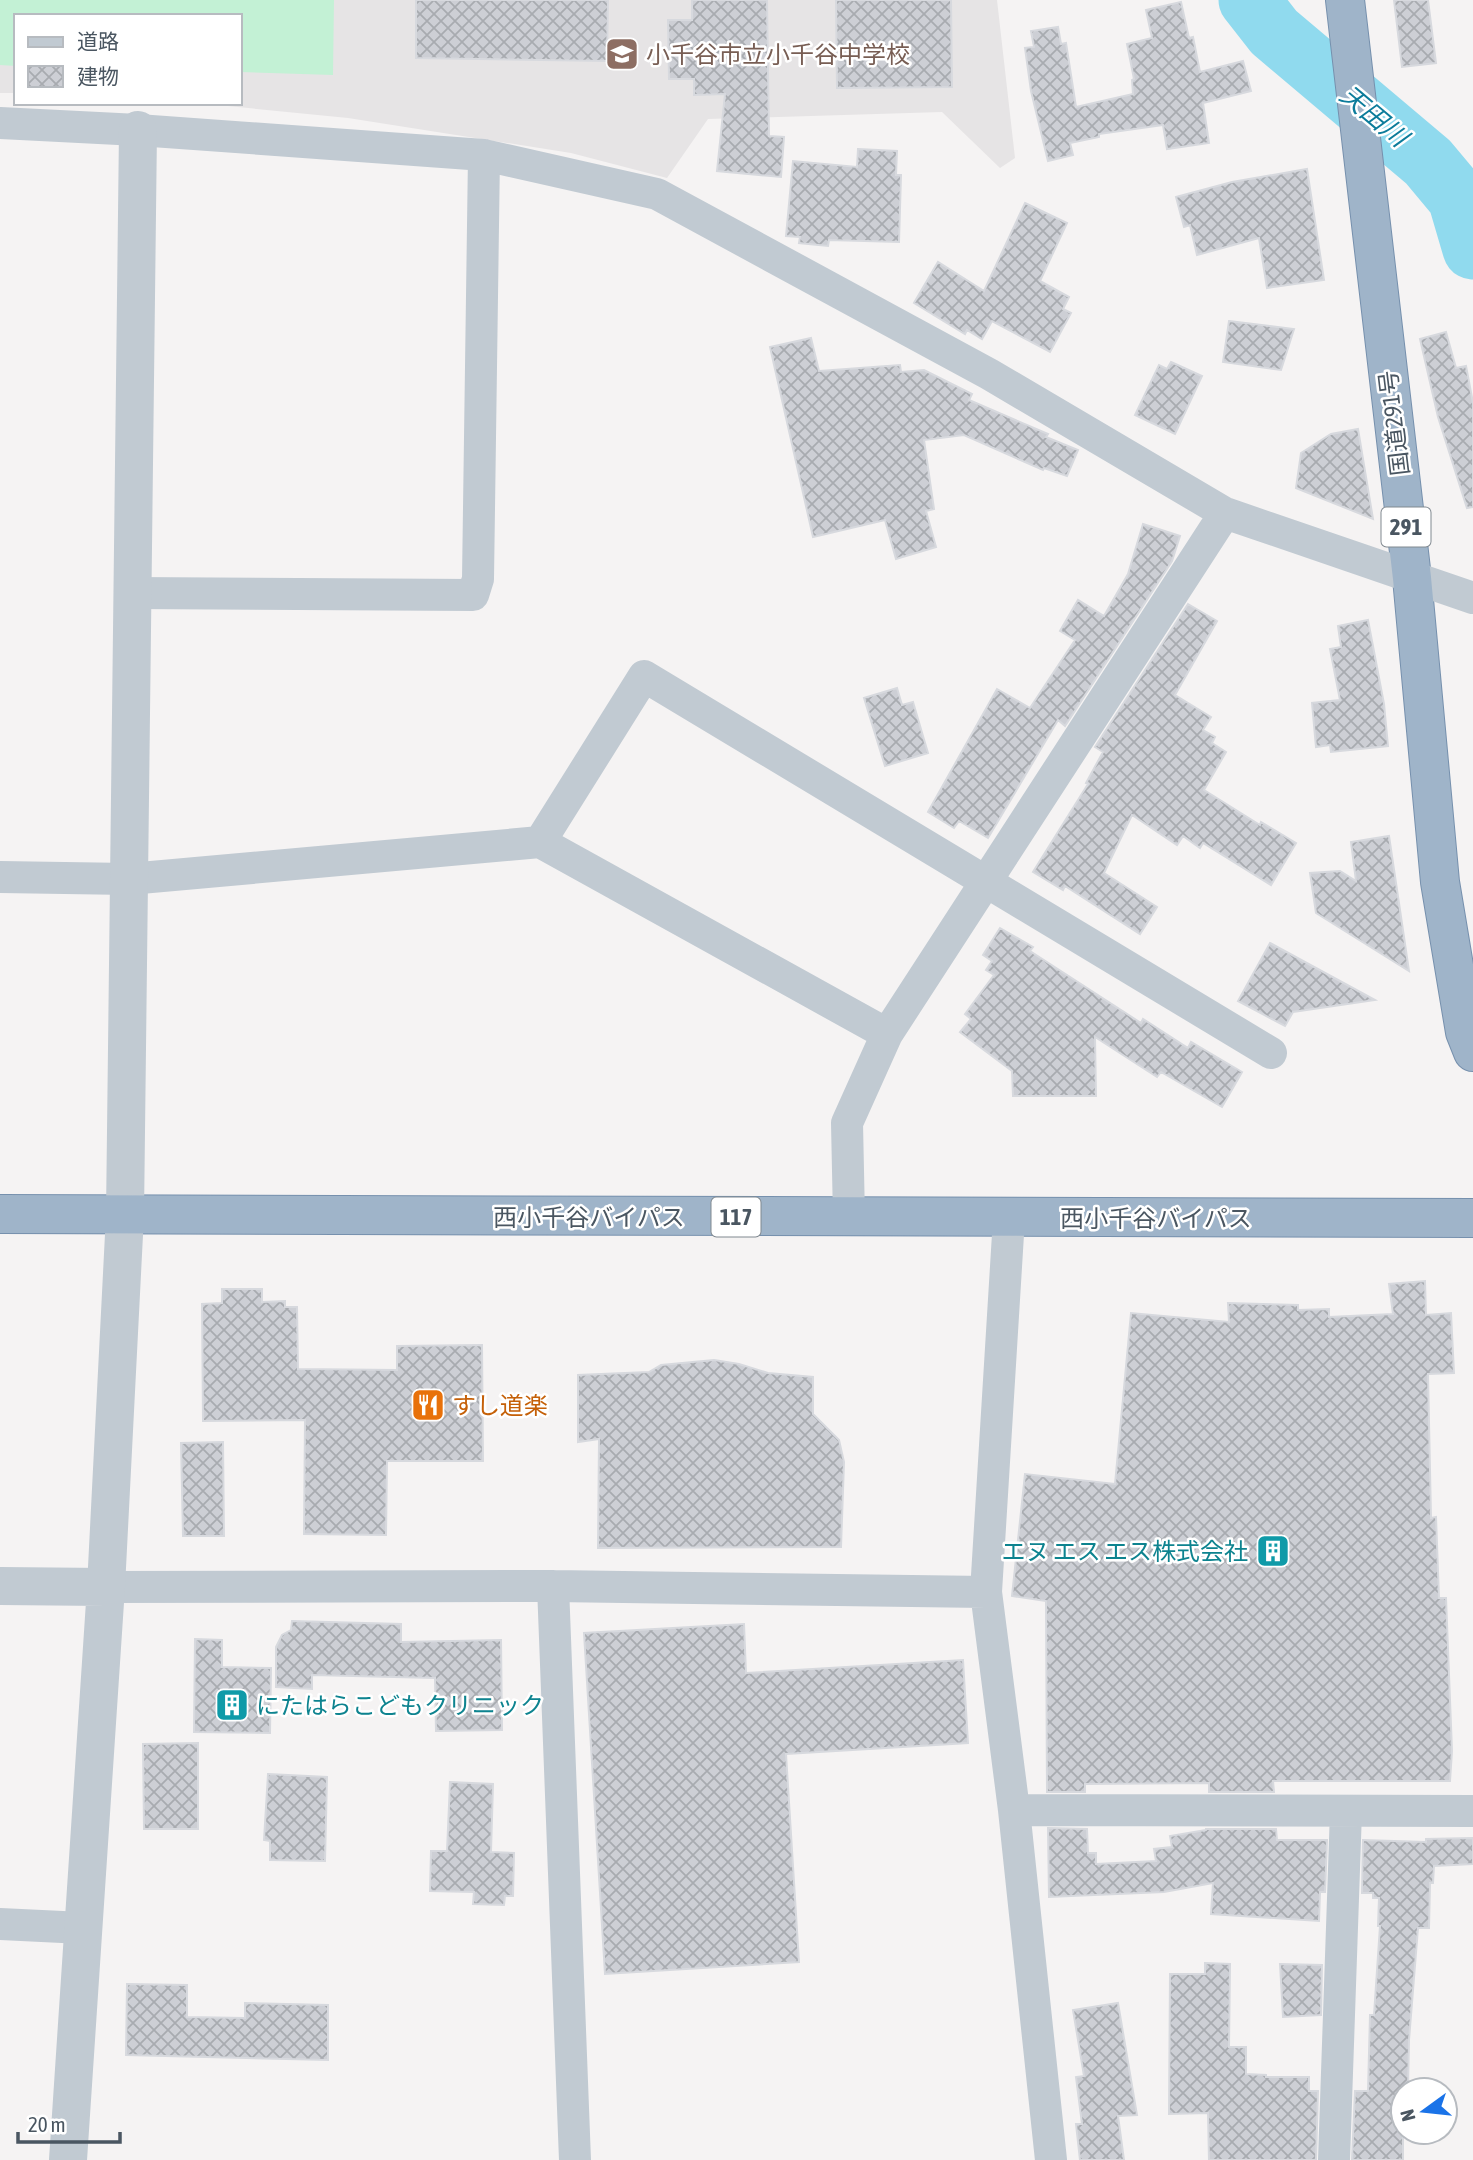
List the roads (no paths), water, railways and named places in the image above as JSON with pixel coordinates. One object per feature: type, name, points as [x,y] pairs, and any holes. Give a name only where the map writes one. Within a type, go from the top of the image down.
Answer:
[{"type":"highway","name":"国道291号","points":[[1345,0],[1412,578],[1440,882],[1465,1032],[1473,1052]]},
{"type":"highway","name":"西小千谷バイパス","points":[[0,1214],[1473,1218]]},
{"type":"street","points":[[0,123],[138,130],[484,155],[657,194],[989,374],[1226,513],[1473,598]]},
{"type":"street","points":[[68,2160],[106,1587],[125,1215],[138,130]]},
{"type":"street","points":[[132,593],[473,595],[478,579],[484,155]]},
{"type":"street","points":[[849,1218],[847,1123],[887,1034],[1226,513]]},
{"type":"street","points":[[540,842],[644,676],[1271,1053]]},
{"type":"street","points":[[0,877],[129,879],[540,842],[887,1034]]},
{"type":"street","points":[[1009,1218],[986,1592],[1014,1810],[1051,2160]]},
{"type":"street","points":[[0,1586],[553,1586],[986,1592]]},
{"type":"street","points":[[553,1586],[575,2160]]},
{"type":"street","points":[[1014,1810],[1473,1811]]},
{"type":"street","points":[[1334,2160],[1346,1811]]},
{"type":"street","points":[[0,1924],[83,1928]]},
{"type":"waterway","name":"天田川","points":[[1249,0],[1274,32],[1428,162],[1458,198],[1473,249]]},
{"type":"place","name":"小千谷市立小千谷中学校","points":[[622,54]]},
{"type":"place","name":"すし道楽","points":[[428,1405]]},
{"type":"place","name":"エヌ エス エス株式会社","points":[[1273,1551]]},
{"type":"place","name":"にたはらこどもクリニック","points":[[232,1705]]}]
